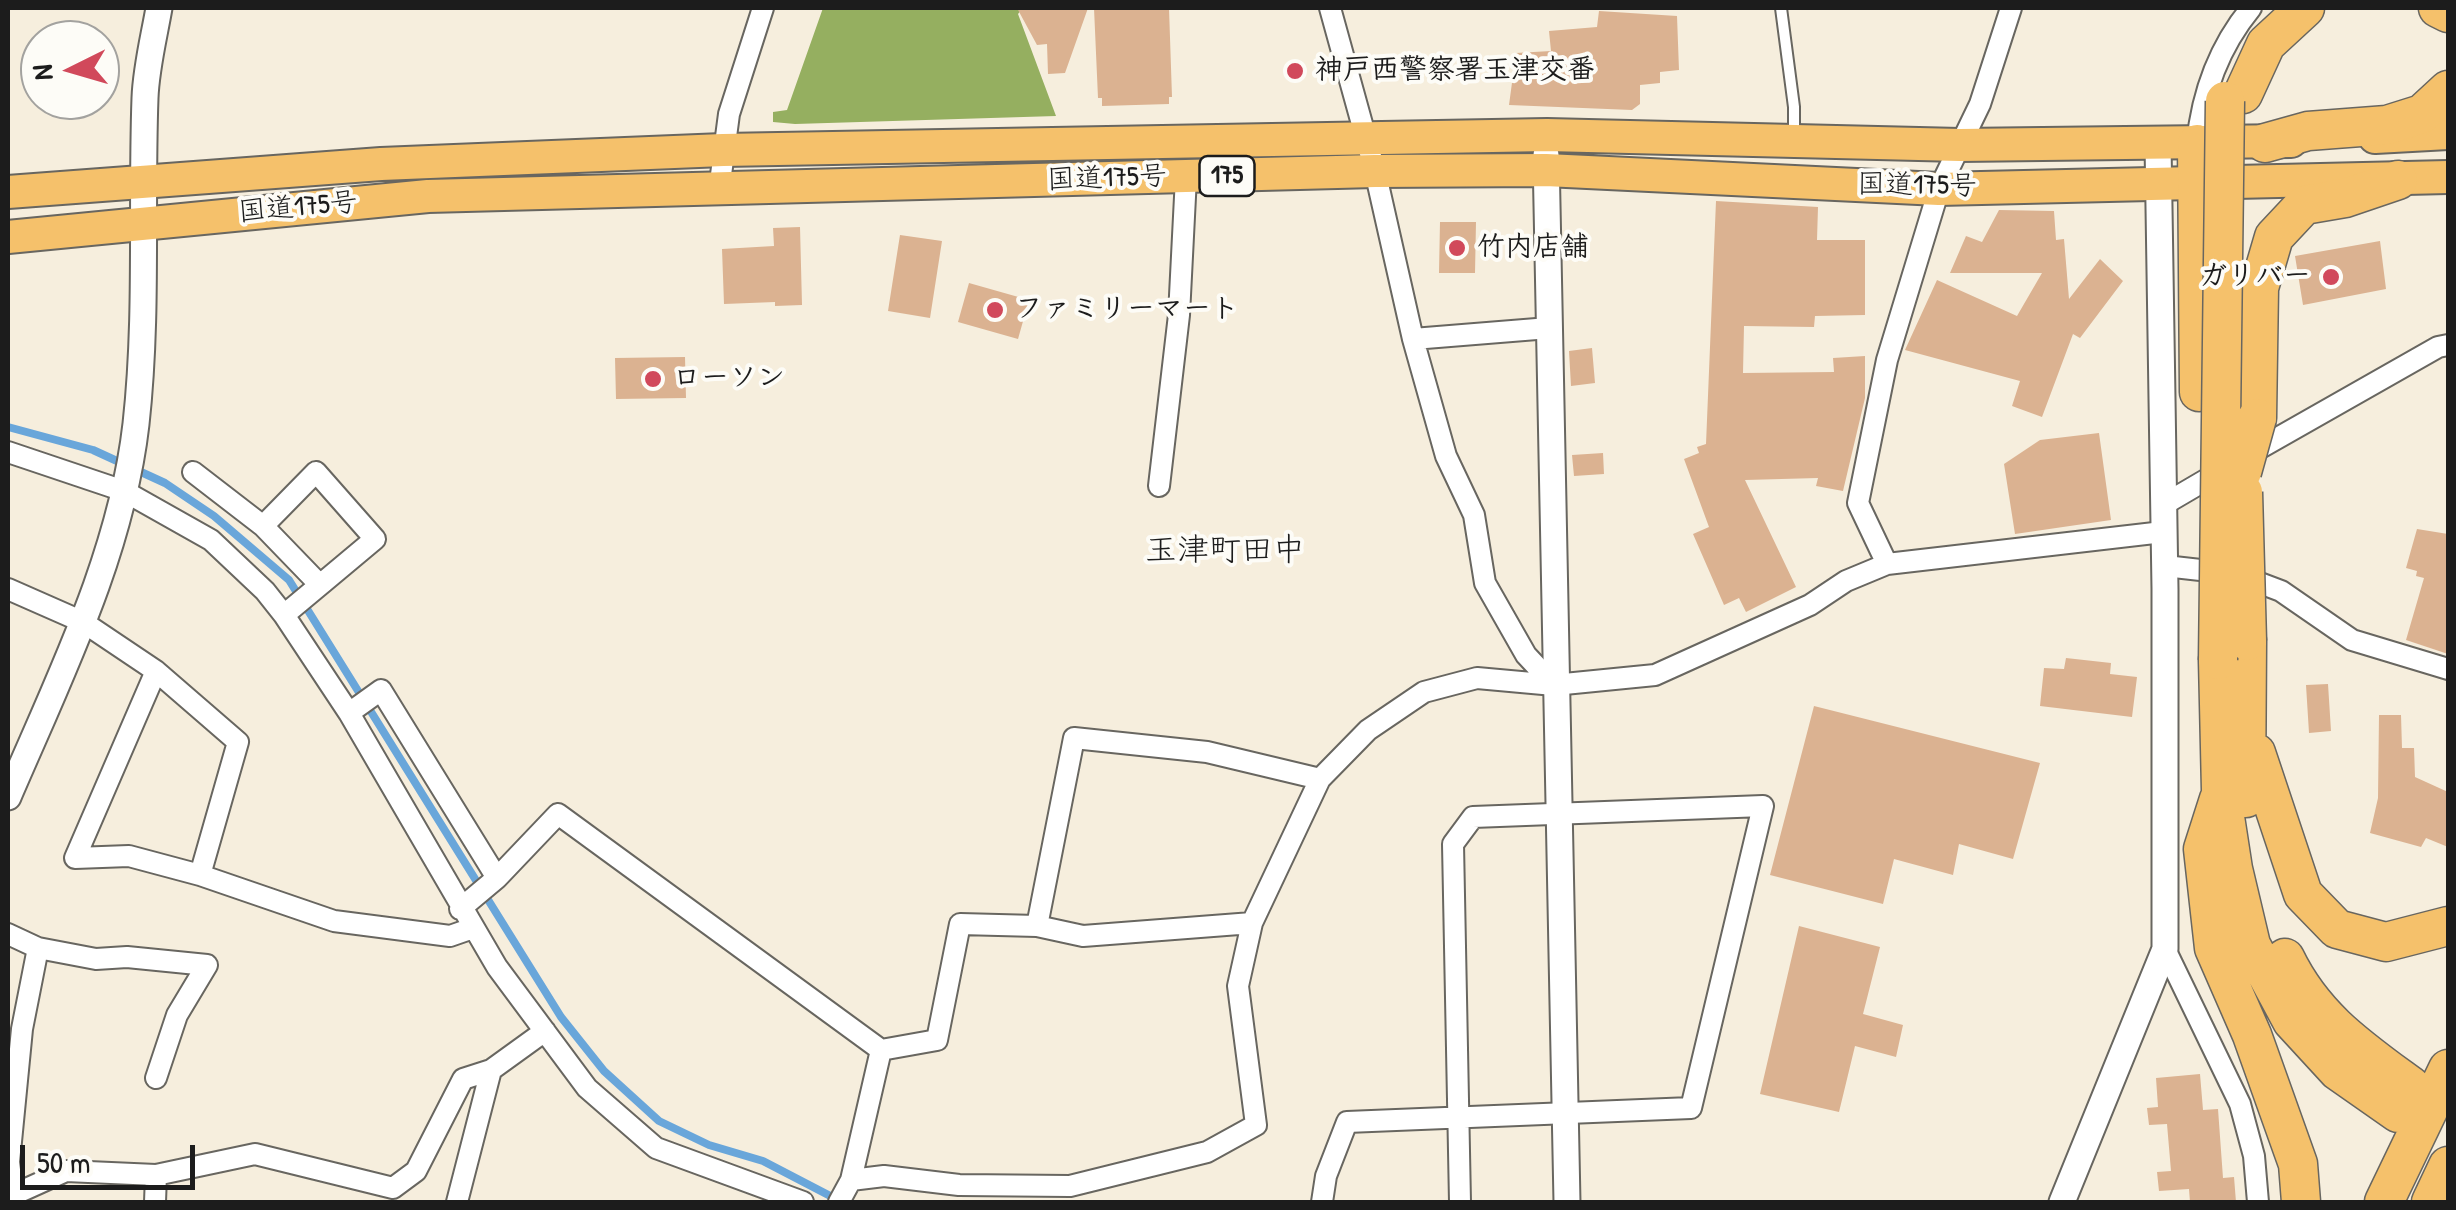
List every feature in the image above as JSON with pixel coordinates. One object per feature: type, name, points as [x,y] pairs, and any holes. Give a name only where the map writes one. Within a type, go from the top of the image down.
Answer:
[{"type":"highway","points":[[2218,506],[2235,59],[2272,8]]},
{"type":"highway","points":[[2301,1202],[2298,1164],[2252,1034],[2214,948],[2204,849],[2221,791],[2242,472],[2234,97],[2266,44],[2305,8]]},
{"type":"highway","points":[[2438,8],[2448,13]]},
{"type":"highway","points":[[2265,143],[2308,131],[2387,125],[2422,114],[2448,90]]},
{"type":"highway","name":"国道175号","points":[[8,192],[381,164],[723,150],[1547,135],[1960,145],[2198,144],[2448,133]]},
{"type":"highway","points":[[2198,144],[2199,392],[2218,506],[2232,650],[2247,727],[2303,894],[2336,929],[2386,942],[2448,926]]},
{"type":"highway","name":"国道175号","points":[[8,237],[428,196],[1375,171],[1546,170],[1939,189],[2448,178]]},
{"type":"highway","points":[[2242,472],[2257,418],[2260,288],[2274,238],[2304,204],[2345,198],[2398,180]]},
{"type":"highway","points":[[2221,791],[2233,869],[2251,945],[2292,1021],[2338,1071],[2405,1100],[2337,1032],[2297,983],[2272,929],[2255,861],[2246,792],[2247,727]]},
{"type":"highway","points":[[2384,1202],[2448,1070]]},
{"type":"highway","points":[[2430,1202],[2448,1166]]},
{"type":"highway","points":[[2443,1202],[2448,1196]]},
{"type":"street","points":[[8,797],[83,622],[124,491],[136,424],[142,320],[145,94],[159,8]]},
{"type":"street","points":[[719,190],[729,114],[763,8]]},
{"type":"street","points":[[1330,8],[1446,456],[1474,515],[1485,583],[1526,656],[1554,686]]},
{"type":"street","points":[[1887,564],[1858,502],[1887,360],[1939,189],[1980,104],[2011,8]]},
{"type":"street","points":[[2198,144],[2200,110],[2227,39],[2251,8]]},
{"type":"street","points":[[1547,135],[1554,686],[1567,1202]]},
{"type":"street","points":[[2062,1202],[2165,949],[2165,566],[2158,144]]},
{"type":"street","points":[[1159,486],[1179,315],[1186,178]]},
{"type":"street","points":[[1413,338],[1549,328]]},
{"type":"street","points":[[2163,505],[2421,356],[2448,345]]},
{"type":"street","points":[[8,452],[124,491],[211,540],[284,614],[349,713],[496,968],[587,1088],[656,1148],[803,1202]]},
{"type":"street","points":[[193,472],[262,526],[320,585]]},
{"type":"street","points":[[262,526],[316,472],[376,539],[284,614]]},
{"type":"street","points":[[851,1180],[884,1176],[959,1185],[1070,1186],[1207,1152],[1256,1124],[1238,986],[1252,923],[1320,779],[1368,730],[1424,692],[1477,678],[1554,686],[1655,675],[1810,605],[1846,581],[1887,564],[2163,532]]},
{"type":"street","points":[[2165,566],[2236,574],[2281,591],[2352,640],[2448,669]]},
{"type":"street","points":[[8,588],[83,622],[156,672],[238,742],[200,876]]},
{"type":"street","points":[[156,672],[75,858],[130,856],[334,921],[450,936],[473,928]]},
{"type":"street","points":[[349,713],[381,690],[497,878]]},
{"type":"street","points":[[1037,926],[1074,738],[1208,752],[1320,779]]},
{"type":"street","points":[[1322,1202],[1326,1176],[1346,1122],[1460,1119],[1692,1108],[1763,806],[1473,817],[1453,844],[1460,1119],[1460,1202]]},
{"type":"street","points":[[460,908],[497,878],[558,814],[881,1050],[937,1040],[960,924],[1037,926],[1082,936],[1252,923]]},
{"type":"street","points":[[8,934],[38,948],[96,959],[127,957],[207,965],[177,1015],[156,1078]]},
{"type":"street","points":[[38,948],[20,1048],[9,1162],[14,1198],[66,1171],[156,1176],[255,1154],[393,1188],[416,1171],[463,1079],[491,1070],[545,1032]]},
{"type":"street","points":[[2165,949],[2240,1104],[2254,1156],[2258,1202]]},
{"type":"street","points":[[839,1202],[851,1180],[881,1050]]},
{"type":"street","points":[[457,1202],[491,1070]]},
{"type":"street","points":[[155,1202],[156,1176]]},
{"type":"lane","points":[[1782,8],[1794,140]]},
{"type":"green space","points":[[823,8],[1023,8],[1018,14],[1056,116],[773,122],[773,112],[787,110]]},
{"type":"building","points":[[1017,8],[1088,8],[1065,73],[1048,74],[1047,44],[1037,45]]},
{"type":"building","points":[[1094,8],[1169,8],[1169,104],[1102,106],[1102,98],[1098,98]]},
{"type":"building","points":[[1599,11],[1677,16],[1679,70],[1660,72],[1660,83],[1640,85],[1640,104],[1632,110],[1509,105],[1516,53],[1551,51],[1549,31],[1597,27]]},
{"type":"building","points":[[1716,201],[1818,207],[1817,240],[1865,240],[1865,315],[1815,316],[1814,327],[1744,326],[1743,373],[1834,372],[1833,358],[1865,356],[1865,398],[1843,491],[1816,486],[1818,478],[1745,480],[1796,587],[1746,612],[1739,598],[1724,605],[1693,534],[1709,527],[1684,459],[1699,453],[1697,447],[1706,444]]},
{"type":"building","points":[[1999,210],[2054,211],[2056,240],[2064,239],[2069,299],[2100,259],[2123,281],[2080,338],[2073,334],[2042,417],[2012,406],[2020,381],[1905,350],[1937,280],[2017,316],[2042,273],[1950,273],[1966,236],[1982,242]]},
{"type":"building","name":"竹内店舗","points":[[1440,222],[1476,222],[1475,273],[1439,273]]},
{"type":"building","points":[[800,227],[802,305],[724,304],[722,249],[774,246],[773,228]]},
{"type":"building","points":[[900,235],[942,241],[930,318],[888,311]]},
{"type":"building","points":[[2380,241],[2386,289],[2303,305],[2295,256]]},
{"type":"building","points":[[969,283],[1029,300],[1018,339],[958,322]]},
{"type":"building","points":[[1592,348],[1595,383],[1571,386],[1569,351]]},
{"type":"building","points":[[685,357],[686,398],[616,399],[615,358]]},
{"type":"building","points":[[2099,433],[2111,520],[2015,534],[2004,464],[2040,440]]},
{"type":"building","points":[[1603,453],[1604,474],[1574,476],[1572,455]]},
{"type":"building","points":[[2417,529],[2448,534],[2448,654],[2406,640],[2424,578],[2406,568]]},
{"type":"building","points":[[2066,658],[2111,663],[2110,674],[2137,677],[2132,717],[2040,706],[2044,668],[2064,669]]},
{"type":"building","points":[[2328,684],[2331,731],[2309,733],[2306,685]]},
{"type":"building","points":[[1814,706],[2040,763],[2013,859],[1959,844],[1953,875],[1894,859],[1883,904],[1770,875]]},
{"type":"building","points":[[2379,715],[2401,715],[2402,748],[2414,748],[2415,777],[2448,792],[2448,847],[2426,838],[2421,847],[2370,833],[2378,798]]},
{"type":"building","points":[[1799,926],[1880,947],[1863,1014],[1903,1025],[1896,1057],[1855,1046],[1839,1112],[1760,1094]]},
{"type":"building","points":[[2200,1074],[2203,1110],[2218,1109],[2223,1178],[2234,1177],[2236,1202],[2190,1202],[2189,1189],[2159,1191],[2157,1172],[2171,1171],[2167,1124],[2149,1125],[2147,1108],[2158,1107],[2156,1078]]},
{"type":"waterway","points":[[8,427],[93,450],[165,483],[214,516],[289,580],[561,1017],[604,1071],[659,1121],[709,1145],[763,1161],[838,1200]]},
{"type":"tunnel","points":[[2398,1113],[2448,1135]]},
{"type":"place","name":"神戸西警察署玉津交番","points":[[1295,71]]},
{"type":"place","name":"竹内店舗","points":[[1457,248]]},
{"type":"place","name":"ガリバー","points":[[2331,277]]},
{"type":"place","name":"ファミリーマート","points":[[995,310]]},
{"type":"place","name":"ローソン","points":[[653,379]]},
{"type":"district","name":"玉津町田中","points":[[1225,551]]}]
